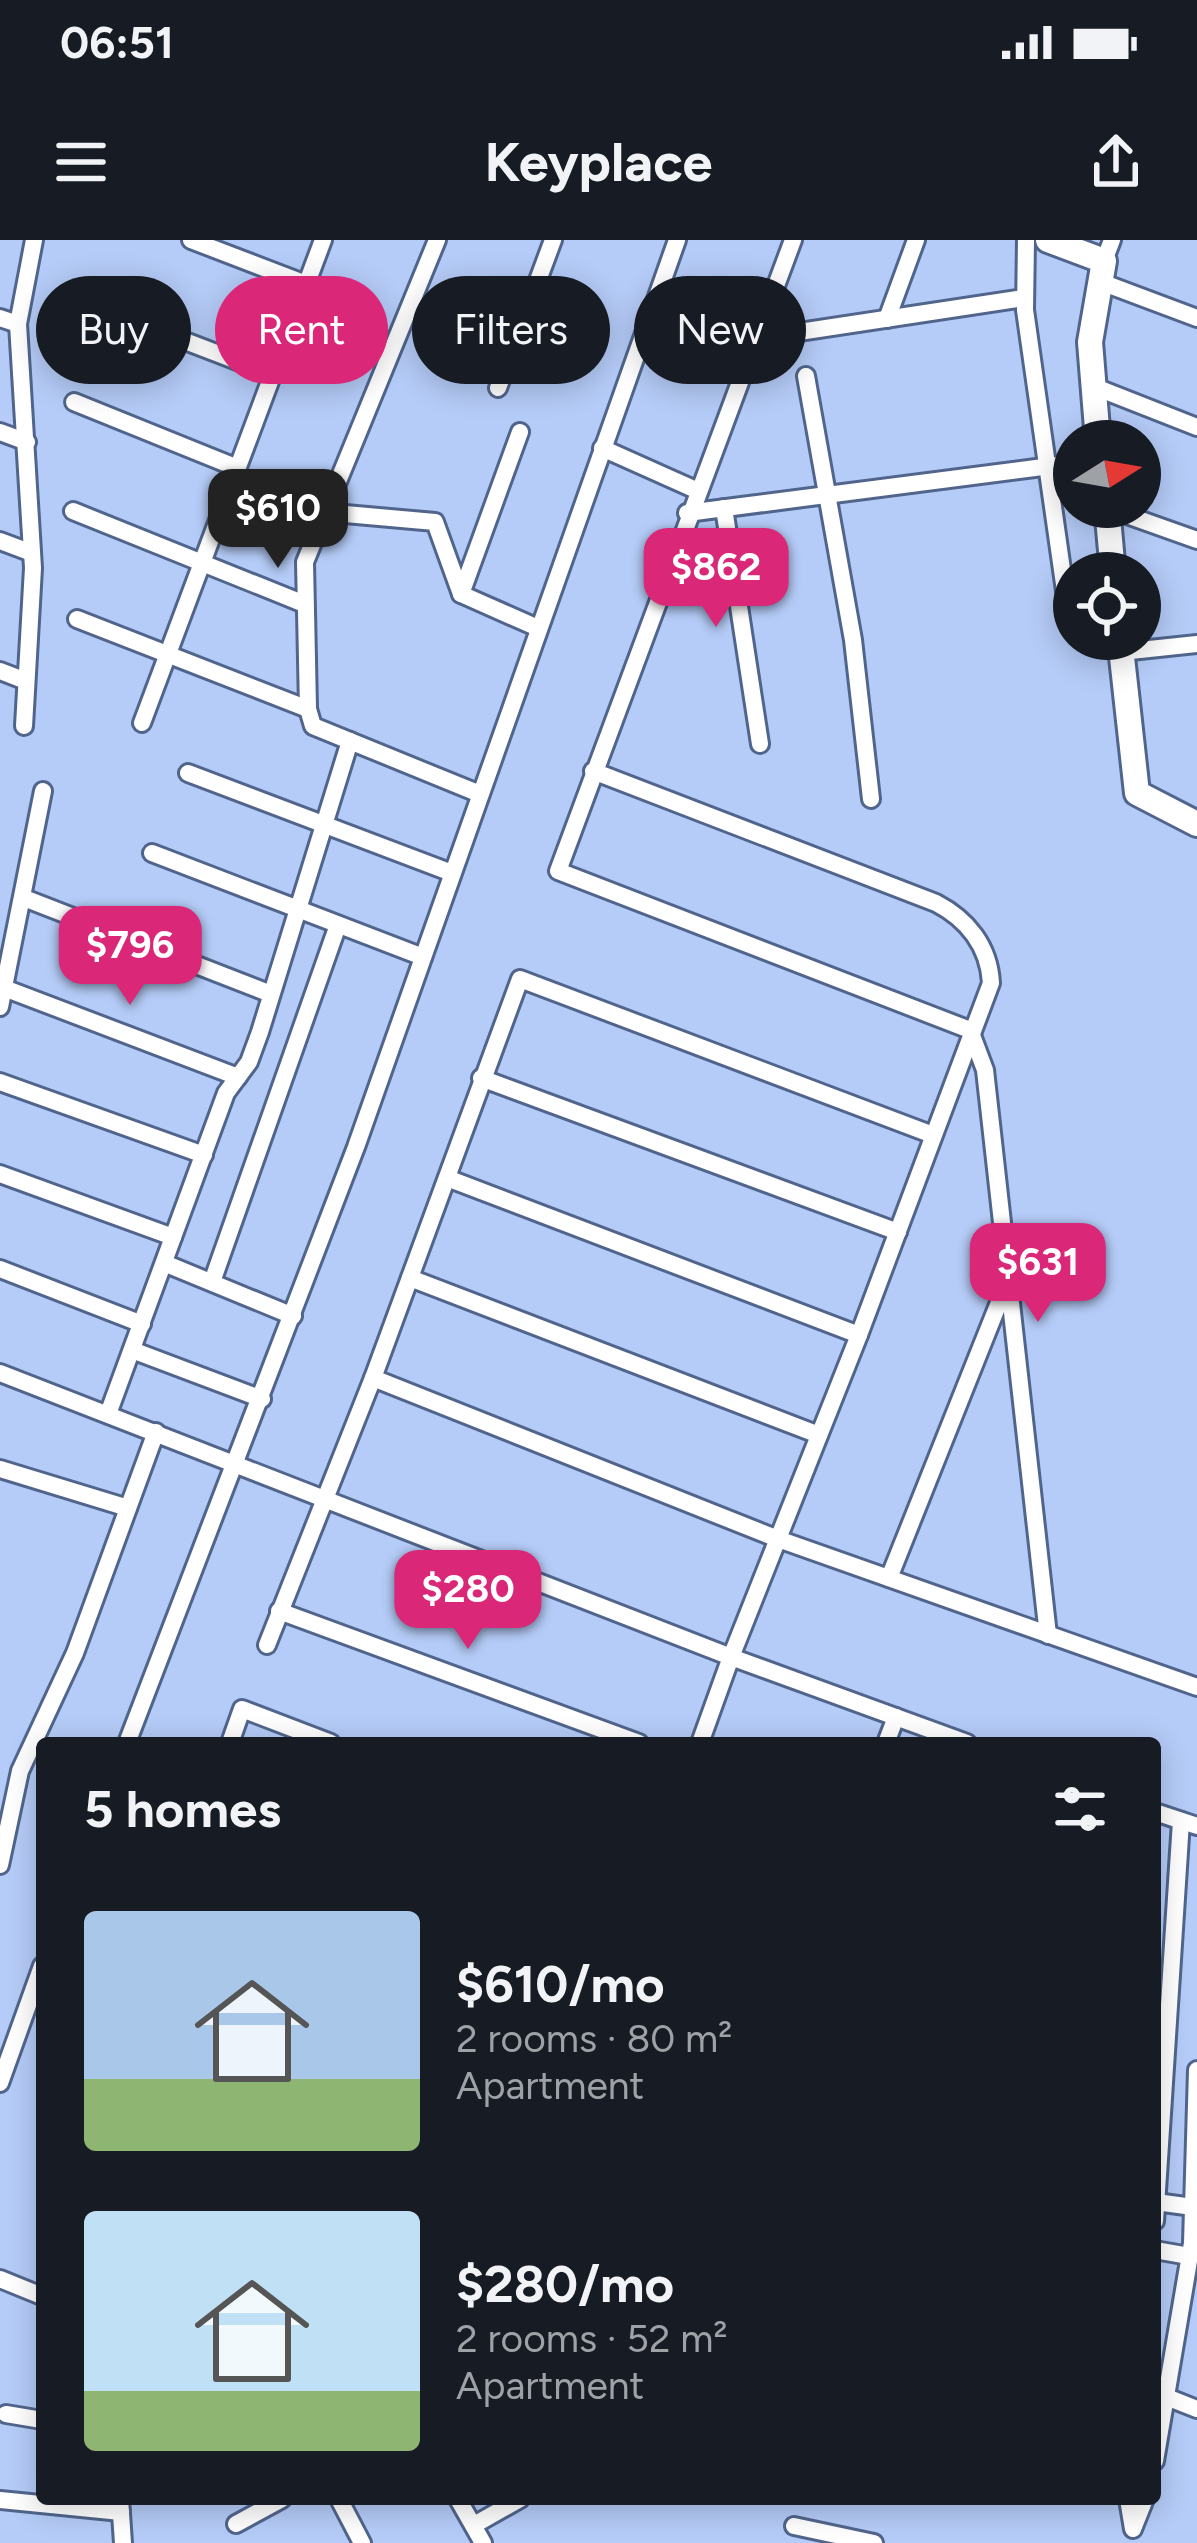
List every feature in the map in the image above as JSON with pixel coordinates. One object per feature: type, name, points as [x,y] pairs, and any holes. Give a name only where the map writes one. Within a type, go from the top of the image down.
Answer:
[{"type":"street","points":[[24,726],[32,553],[27,442],[9,321],[34,240]]},
{"type":"street","points":[[191,240],[285,276]]},
{"type":"street","points":[[309,276],[323,240]]},
{"type":"street","points":[[437,240],[305,562],[302,603],[308,709],[313,726],[480,794]]},
{"type":"street","points":[[498,388],[553,240]]},
{"type":"street","points":[[130,1737],[293,1316],[677,240]]},
{"type":"street","points":[[778,276],[793,240]]},
{"type":"street","points":[[887,319],[916,240]]},
{"type":"street","points":[[1026,240],[1024,298],[1059,552]]},
{"type":"street","points":[[1048,240],[1106,261],[1197,318]]},
{"type":"street","points":[[1095,420],[1090,343],[1106,261]]},
{"type":"street","points":[[806,331],[1024,298]]},
{"type":"street","points":[[806,376],[830,494],[871,800]]},
{"type":"street","points":[[142,724],[268,384]]},
{"type":"street","points":[[736,384],[558,871],[970,1030],[985,1070],[1048,1635]]},
{"type":"street","points":[[1090,385],[1197,427]]},
{"type":"street","points":[[74,402],[235,467]]},
{"type":"street","points":[[0,432],[27,442]]},
{"type":"street","points":[[461,594],[520,432]]},
{"type":"street","points":[[602,448],[696,490]]},
{"type":"street","points":[[687,513],[1053,466]]},
{"type":"street","points":[[724,508],[760,745]]},
{"type":"street","points":[[73,511],[302,603]]},
{"type":"street","points":[[323,512],[435,522],[461,594],[538,628]]},
{"type":"street","points":[[1161,527],[1197,540]]},
{"type":"street","points":[[0,541],[32,553]]},
{"type":"street","points":[[77,619],[308,709]]},
{"type":"street","points":[[1161,644],[1197,644]]},
{"type":"street","points":[[1123,660],[1137,793],[1197,824]]},
{"type":"street","points":[[0,671],[26,681]]},
{"type":"street","points":[[108,1414],[226,1093],[249,1063],[350,741]]},
{"type":"street","points":[[593,771],[961,916],[990,969],[991,982],[898,1232],[702,1737]]},
{"type":"street","points":[[188,773],[452,873]]},
{"type":"street","points":[[43,791],[2,998],[238,1077]]},
{"type":"street","points":[[152,853],[423,957]]},
{"type":"street","points":[[24,898],[271,994]]},
{"type":"street","points":[[212,1282],[338,925]]},
{"type":"street","points":[[267,1645],[373,1378],[520,979],[933,1135]]},
{"type":"street","points":[[482,1078],[898,1232]]},
{"type":"street","points":[[0,1082],[204,1155]]},
{"type":"street","points":[[0,1174],[173,1238]]},
{"type":"street","points":[[447,1178],[859,1335]]},
{"type":"street","points":[[164,1263],[293,1316]]},
{"type":"street","points":[[0,1268],[142,1324]]},
{"type":"street","points":[[410,1278],[819,1435]]},
{"type":"street","points":[[889,1578],[1006,1283]]},
{"type":"street","points":[[132,1350],[262,1399]]},
{"type":"street","points":[[0,1373],[731,1657],[951,1737]]},
{"type":"street","points":[[373,1378],[778,1539],[1197,1688]]},
{"type":"street","points":[[0,1864],[20,1771],[74,1653],[155,1432]]},
{"type":"street","points":[[0,1469],[128,1508]]},
{"type":"street","points":[[279,1611],[623,1737]]},
{"type":"street","points":[[232,1737],[242,1709],[315,1737]]},
{"type":"street","points":[[888,1737],[896,1717]]},
{"type":"street","points":[[1161,2097],[1189,1823]]},
{"type":"street","points":[[0,2084],[36,1983]]},
{"type":"street","points":[[1161,2432],[1193,2248],[1197,2070]]},
{"type":"street","points":[[1161,2203],[1193,2207]]},
{"type":"street","points":[[1161,2250],[1193,2248]]},
{"type":"street","points":[[0,2279],[36,2294]]},
{"type":"street","points":[[1168,2398],[1197,2409]]},
{"type":"street","points":[[6,2414],[36,2419]]},
{"type":"street","points":[[0,2500],[36,2501]]},
{"type":"street","points":[[121,2505],[123,2543]]},
{"type":"street","points":[[236,2524],[272,2505]]},
{"type":"street","points":[[342,2505],[362,2543]]},
{"type":"street","points":[[462,2505],[483,2543]]},
{"type":"street","points":[[474,2525],[509,2505]]},
{"type":"street","points":[[1129,2505],[1132,2536]]},
{"type":"street","points":[[1132,2536],[1143,2505]]},
{"type":"street","points":[[794,2526],[874,2543]]}]
